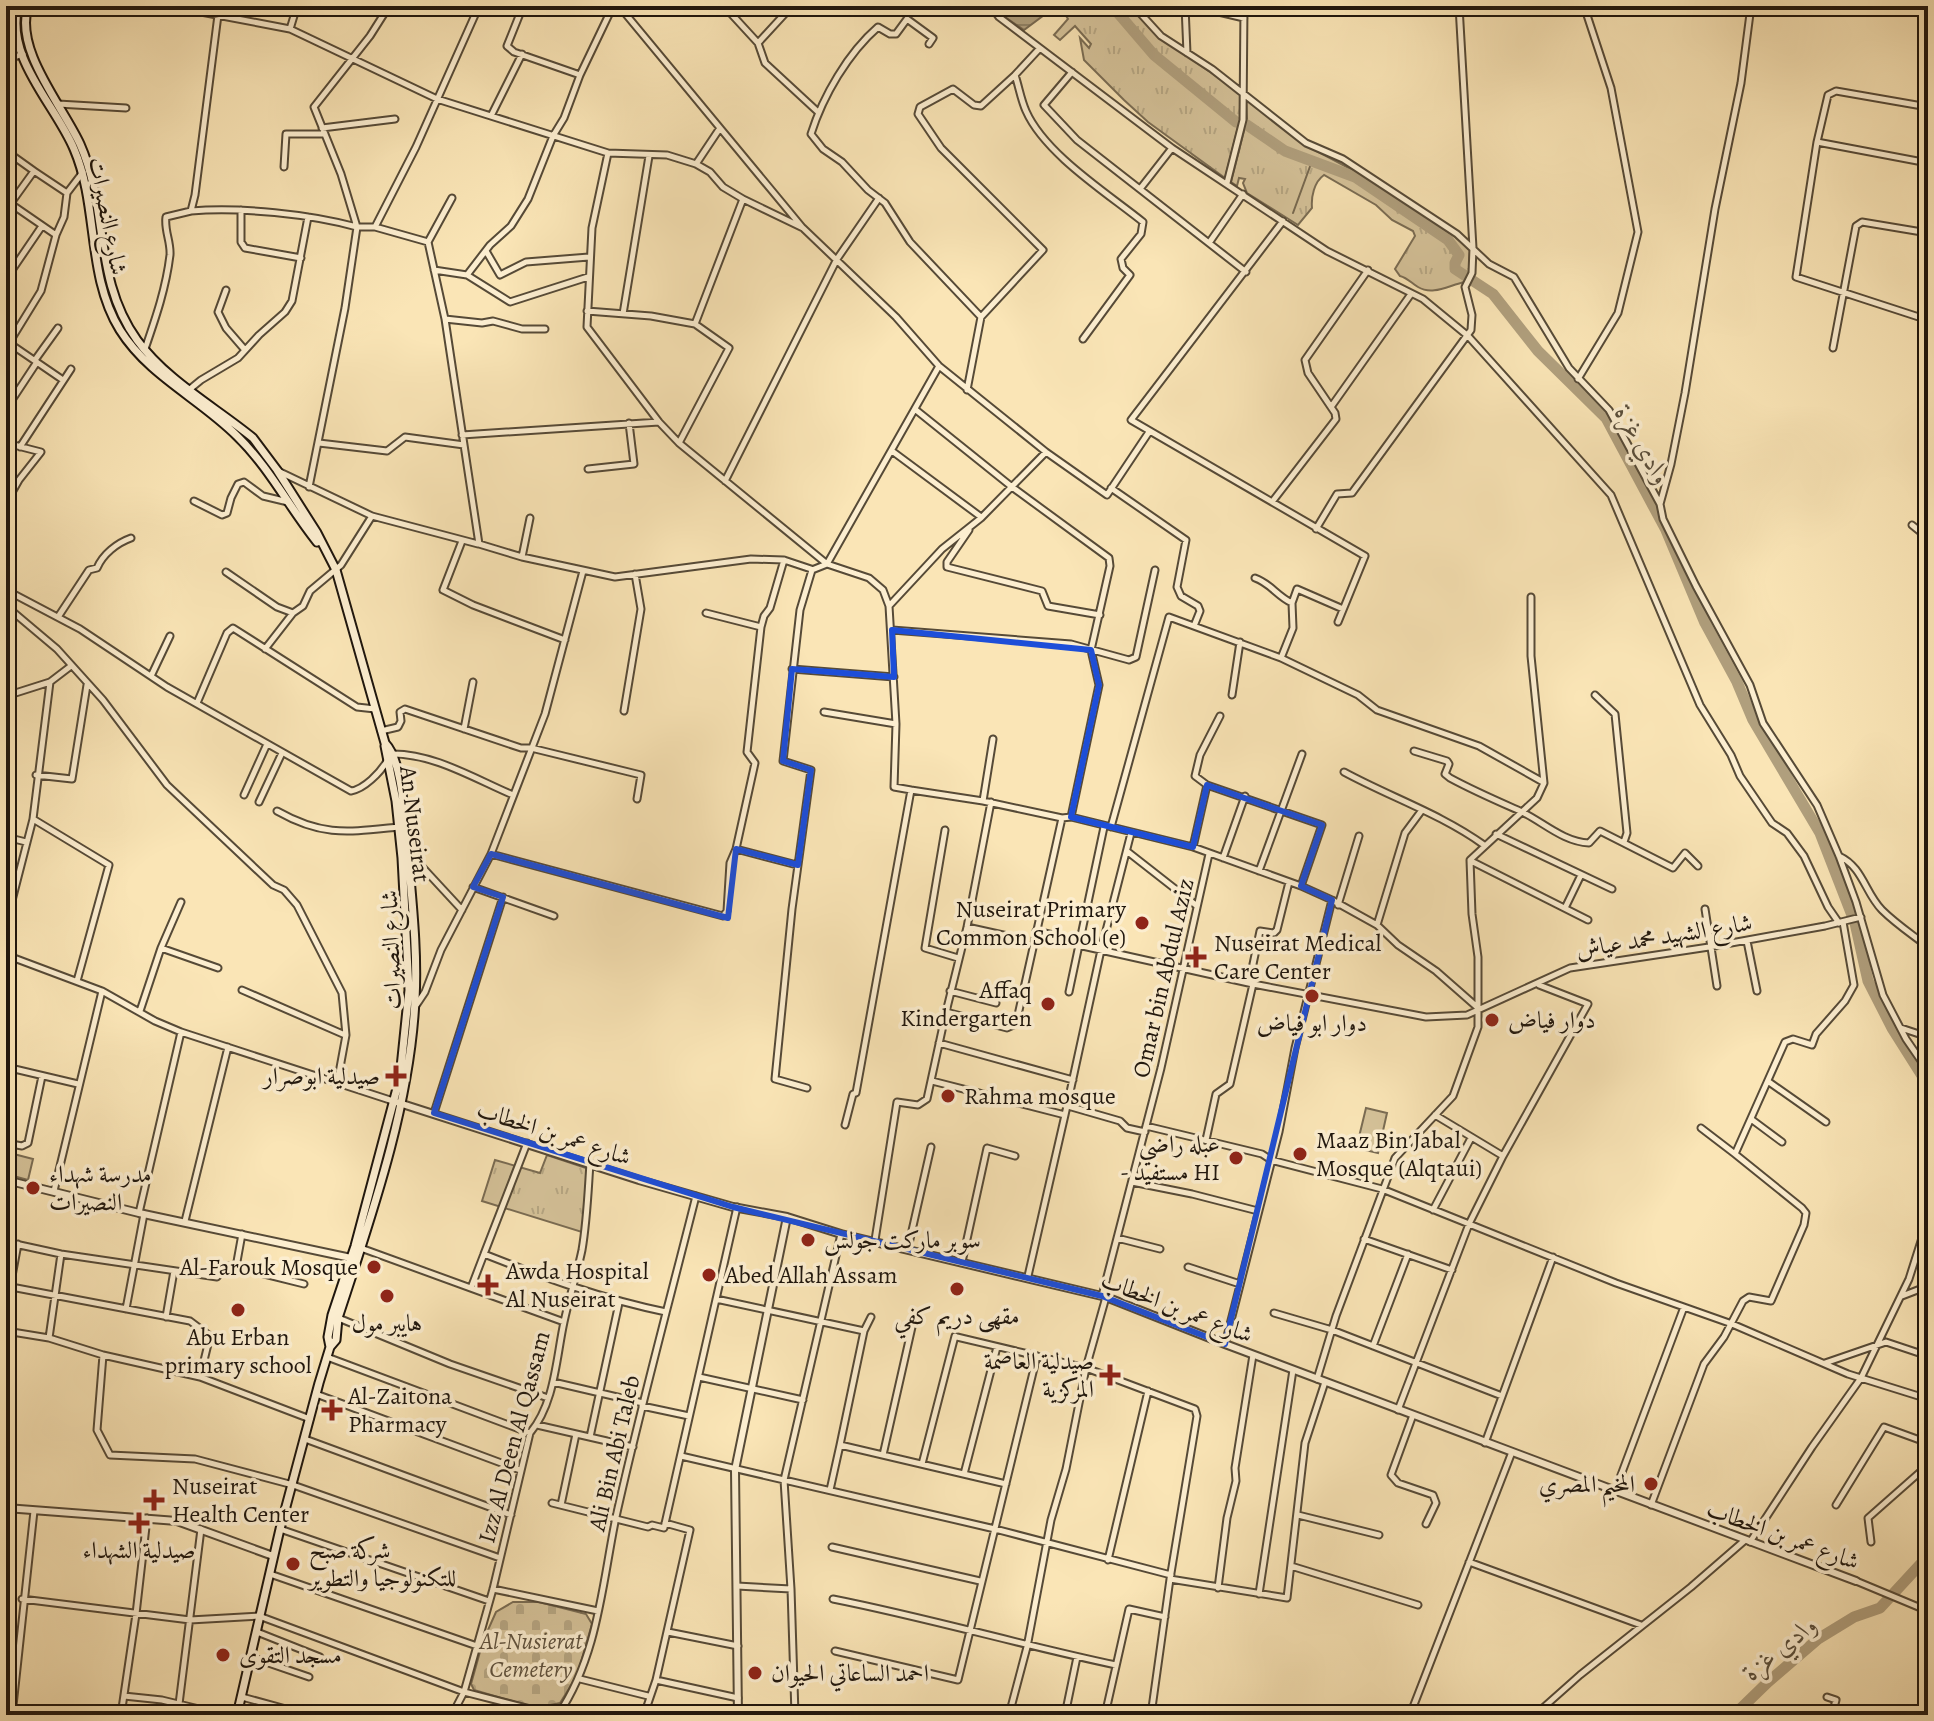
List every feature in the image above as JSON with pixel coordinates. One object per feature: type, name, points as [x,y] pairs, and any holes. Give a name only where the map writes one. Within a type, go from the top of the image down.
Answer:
[{"type":"main road","name":"شارع النصيرات","points":[[18,6],[15,22],[17,40],[83,172],[99,281],[120,330],[142,359],[259,458],[327,553]]},
{"type":"main road","name":"شارع النصيرات","points":[[28,6],[25,29],[30,52],[80,145],[90,173],[111,292],[119,314],[145,350],[253,438],[277,470],[336,570],[385,743]]},
{"type":"main road","name":"An Nuseirat","points":[[385,743],[405,857],[409,967],[398,1103]]},
{"type":"main road","name":"شارع النصيرات","points":[[335,1316],[358,1247],[398,1103],[415,1007],[415,964],[402,801],[388,756]]},
{"type":"main road","name":"شارع النصيرات","points":[[239,1713],[273,1556],[316,1394],[330,1347],[336,1340],[335,1316],[351,1258],[358,1247]]},
{"type":"street","points":[[169,6],[290,29],[437,99],[608,153],[667,155],[696,164],[743,199],[803,228]]},
{"type":"street","points":[[290,29],[297,6]]},
{"type":"street","points":[[309,487],[345,308],[357,227],[314,107],[370,36],[389,6]]},
{"type":"street","points":[[375,227],[416,147],[479,6]]},
{"type":"street","points":[[523,6],[507,46],[580,75]]},
{"type":"street","points":[[467,275],[511,226],[528,199],[580,75],[616,6],[803,228],[896,317],[939,366],[967,390],[1107,495],[1149,432]]},
{"type":"street","points":[[724,6],[758,43],[765,63],[818,112]]},
{"type":"street","points":[[758,43],[792,6]]},
{"type":"street","points":[[991,6],[999,17],[1172,148],[1327,251],[1423,299],[1468,336],[1611,495],[1700,705],[1731,755],[1740,776],[1772,823],[1787,833],[1804,856],[1828,907],[1850,920],[1900,1028],[1928,1071]]},
{"type":"street","points":[[1137,6],[1161,36],[1242,92],[1306,143],[1343,159],[1457,234],[1489,264],[1514,277],[1544,322],[1562,357],[1578,379],[1603,400],[1660,504],[1663,519],[1696,586],[1750,685],[1763,723],[1802,780],[1839,856],[1850,920],[1854,985],[1845,1001],[1816,1034],[1812,1045],[1793,1039],[1785,1042],[1735,1154]]},
{"type":"street","points":[[1185,6],[1187,53]]},
{"type":"street","points":[[1193,6],[1244,18]]},
{"type":"street","points":[[1227,184],[1243,120],[1244,6]]},
{"type":"street","points":[[1316,529],[1337,494],[1352,493],[1468,336],[1472,326],[1465,287],[1472,273],[1473,248],[1459,6]]},
{"type":"street","points":[[1578,379],[1618,313],[1638,232],[1611,88],[1584,6]]},
{"type":"street","points":[[1660,504],[1674,450],[1715,209],[1741,83],[1751,6]]},
{"type":"street","points":[[191,211],[218,15]]},
{"type":"street","points":[[929,44],[933,38],[907,19],[896,34],[878,27],[855,52],[818,112],[811,134],[823,149],[842,162],[885,203],[910,242],[981,317]]},
{"type":"street","points":[[967,390],[981,317],[1043,250],[941,148],[918,114],[920,107],[953,89],[974,105],[981,106],[1040,48]]},
{"type":"street","points":[[6,60],[23,54]]},
{"type":"street","points":[[491,116],[522,54]]},
{"type":"street","points":[[1072,72],[1044,105],[1077,140],[1246,272]]},
{"type":"street","points":[[1015,75],[1026,112],[1041,134],[1062,156],[1143,222],[1141,234],[1121,259],[1123,268],[1130,275],[1083,339]]},
{"type":"street","points":[[1928,107],[1831,92],[1825,98],[1796,277],[1928,320]]},
{"type":"street","points":[[58,104],[126,108]]},
{"type":"street","points":[[284,167],[286,134],[395,119]]},
{"type":"street","points":[[696,164],[720,128]]},
{"type":"street","points":[[1817,142],[1928,163]]},
{"type":"street","points":[[1140,189],[1172,148]]},
{"type":"street","points":[[6,151],[67,193]]},
{"type":"street","points":[[608,153],[592,228],[587,327],[659,422],[679,443],[827,564],[869,578],[883,590],[892,630],[896,724],[894,787],[991,802],[1062,818],[1071,817],[1193,847],[1301,886],[1377,925],[1478,1008]]},
{"type":"street","points":[[623,314],[649,156]]},
{"type":"street","points":[[6,210],[34,171]]},
{"type":"street","points":[[63,380],[7,344],[41,291],[64,217],[67,193],[83,172]]},
{"type":"street","points":[[1209,243],[1243,194]]},
{"type":"street","points":[[452,198],[428,242],[445,319],[479,544]]},
{"type":"street","points":[[725,481],[837,259],[879,198]]},
{"type":"street","points":[[695,324],[743,199]]},
{"type":"street","points":[[10,204],[56,235]]},
{"type":"street","points":[[241,210],[241,242],[245,248],[301,258]]},
{"type":"street","points":[[145,350],[163,296],[168,265],[170,250],[166,217],[191,211],[241,210],[321,217],[357,227],[375,227],[428,242]]},
{"type":"street","points":[[190,389],[238,358],[285,312],[292,301],[308,217]]},
{"type":"street","points":[[1283,221],[1131,420],[1365,556],[1338,622]]},
{"type":"street","points":[[1833,348],[1852,238],[1858,224],[1862,222],[1928,233]]},
{"type":"street","points":[[6,279],[42,226]]},
{"type":"street","points":[[486,251],[500,275],[526,262],[589,257]]},
{"type":"street","points":[[434,270],[467,275],[510,302],[588,277]]},
{"type":"street","points":[[1272,502],[1334,422],[1335,413],[1308,373],[1305,360],[1368,270]]},
{"type":"street","points":[[226,290],[218,312],[226,328],[245,350]]},
{"type":"street","points":[[1331,407],[1411,294]]},
{"type":"street","points":[[587,311],[695,324],[729,348],[679,443]]},
{"type":"street","points":[[445,319],[482,323],[493,321],[522,329],[545,329]]},
{"type":"street","points":[[6,409],[58,328]]},
{"type":"street","points":[[277,470],[372,516],[522,557],[615,577],[751,559],[784,560],[812,570],[827,564],[939,366]]},
{"type":"street","points":[[20,447],[71,369]]},
{"type":"street","points":[[916,410],[1012,487],[1109,558],[1110,566],[1091,650],[1099,685],[1071,817]]},
{"type":"street","points":[[462,435],[659,422]]},
{"type":"street","points":[[588,469],[634,464],[629,423]]},
{"type":"street","points":[[319,442],[387,451],[405,437],[464,445]]},
{"type":"street","points":[[6,443],[41,452],[6,503]]},
{"type":"street","points":[[892,451],[981,518]]},
{"type":"street","points":[[889,606],[942,549],[981,518],[1046,452]]},
{"type":"street","points":[[194,501],[222,515],[227,513],[238,484],[244,482],[263,496],[289,502]]},
{"type":"street","points":[[1111,488],[1186,540],[1177,587],[1181,596],[1198,606],[1200,611],[1194,626]]},
{"type":"street","points":[[265,649],[293,613],[303,606],[310,591],[341,565],[372,516]]},
{"type":"street","points":[[522,557],[530,518]]},
{"type":"street","points":[[1912,525],[1928,538]]},
{"type":"street","points":[[970,527],[947,562],[947,567],[1042,591],[1048,606],[1100,615]]},
{"type":"street","points":[[58,617],[89,570],[97,568],[99,562],[121,542],[131,538]]},
{"type":"street","points":[[462,541],[443,590],[473,605],[565,640]]},
{"type":"street","points":[[491,854],[723,916],[728,905],[730,863],[736,849],[755,763],[747,752],[761,627],[784,560]]},
{"type":"street","points":[[807,1088],[775,1079],[811,770],[783,761],[800,610],[812,570]]},
{"type":"street","points":[[892,630],[1071,644],[1129,660],[1136,657],[1155,570]]},
{"type":"street","points":[[407,1013],[425,992],[441,950],[491,854],[545,714],[583,571]]},
{"type":"street","points":[[226,572],[277,607],[293,613]]},
{"type":"street","points":[[624,711],[641,609],[635,574]]},
{"type":"street","points":[[1255,578],[1265,581],[1279,597],[1292,603]]},
{"type":"street","points":[[1281,658],[1293,628],[1292,603],[1297,589],[1343,609]]},
{"type":"street","points":[[6,590],[58,617],[152,674],[167,687],[351,791],[359,790],[382,768],[388,756],[407,755],[462,771],[513,795]]},
{"type":"street","points":[[681,1456],[995,1529],[1170,1577],[1287,1598],[1305,1443],[1332,1330],[1395,1158],[1453,1096],[1478,1027],[1478,957],[1472,914],[1470,860],[1537,798],[1544,783],[1531,656],[1531,597]]},
{"type":"street","points":[[6,606],[57,649],[103,700],[167,785],[297,905],[342,993],[346,1035],[337,1084]]},
{"type":"street","points":[[706,613],[761,627]]},
{"type":"street","points":[[1069,992],[1107,827],[1169,617],[1281,658],[1358,695],[1377,710],[1479,746],[1544,783]]},
{"type":"street","points":[[197,703],[227,633],[233,628],[357,707],[375,709]]},
{"type":"street","points":[[152,674],[170,636]]},
{"type":"street","points":[[1232,695],[1240,642]]},
{"type":"street","points":[[6,696],[50,682],[71,666]]},
{"type":"street","points":[[792,669],[894,677]]},
{"type":"street","points":[[6,924],[33,819],[36,775],[50,682]]},
{"type":"street","points":[[464,729],[473,682]]},
{"type":"street","points":[[36,775],[72,779],[88,684]]},
{"type":"street","points":[[1595,695],[1615,714],[1627,833],[1624,842]]},
{"type":"street","points":[[381,731],[398,727],[400,712],[405,709],[521,748],[641,775],[637,799]]},
{"type":"street","points":[[824,712],[896,724]]},
{"type":"street","points":[[1220,716],[1200,755],[1195,776],[1207,785],[1322,825],[1301,886]]},
{"type":"street","points":[[983,801],[993,739]]},
{"type":"street","points":[[244,795],[267,744]]},
{"type":"street","points":[[1414,751],[1447,761],[1445,774],[1450,778],[1489,800],[1521,811],[1561,835],[1584,844],[1600,831],[1673,868],[1685,853],[1698,866]]},
{"type":"street","points":[[259,802],[282,753]]},
{"type":"street","points":[[1259,871],[1302,754]]},
{"type":"street","points":[[1344,772],[1484,845]]},
{"type":"street","points":[[1193,847],[1207,785]]},
{"type":"street","points":[[845,1125],[853,1094],[856,1093],[911,790]]},
{"type":"street","points":[[1223,858],[1245,796]]},
{"type":"street","points":[[875,1240],[897,1102],[923,1104],[932,1081],[991,802]]},
{"type":"street","points":[[1377,925],[1405,833],[1422,810]]},
{"type":"street","points":[[277,811],[300,824],[336,832],[399,827]]},
{"type":"street","points":[[946,1012],[1007,1028],[1014,1027],[1062,818]]},
{"type":"street","points":[[33,819],[109,865],[77,981]]},
{"type":"street","points":[[945,830],[925,948],[958,958]]},
{"type":"street","points":[[1028,1276],[1101,950],[1131,833]]},
{"type":"street","points":[[1496,834],[1612,889]]},
{"type":"street","points":[[1338,905],[1359,836]]},
{"type":"street","points":[[6,837],[26,842]]},
{"type":"street","points":[[736,849],[798,865]]},
{"type":"street","points":[[1128,852],[1197,906]]},
{"type":"street","name":"Omar bin Abdul Aziz","points":[[1009,1715],[1027,1647],[1086,1368],[1210,853]]},
{"type":"street","points":[[1839,856],[1853,863],[1869,894],[1882,910],[1928,947]]},
{"type":"street","points":[[405,857],[413,857],[462,910]]},
{"type":"street","points":[[1470,860],[1588,920]]},
{"type":"street","points":[[1565,908],[1581,875]]},
{"type":"street","points":[[1206,1140],[1216,1094],[1230,1084],[1260,931],[1274,933],[1277,930],[1289,882]]},
{"type":"street","points":[[473,887],[554,916]]},
{"type":"street","points":[[434,1113],[503,897]]},
{"type":"street","points":[[1225,1344],[1332,900]]},
{"type":"street","points":[[140,1011],[161,948],[181,902]]},
{"type":"street","points":[[1705,909],[1717,986]]},
{"type":"street","name":"شارع الشهيد محمد عياش","points":[[1036,931],[1101,950],[1426,1017],[1467,1015],[1570,968],[1747,941],[1850,920]]},
{"type":"street","points":[[967,927],[1012,937]]},
{"type":"street","points":[[1747,941],[1757,991]]},
{"type":"street","points":[[161,948],[218,968]]},
{"type":"street","points":[[6,955],[102,991],[181,1032],[398,1103]]},
{"type":"street","points":[[1398,1410],[1469,1224],[1503,1156],[1588,1004],[1539,984]]},
{"type":"street","points":[[242,990],[346,1035]]},
{"type":"street","points":[[54,1191],[102,991]]},
{"type":"street","points":[[950,991],[996,1003]]},
{"type":"street","points":[[1900,1028],[1928,1037]]},
{"type":"street","points":[[126,1309],[142,1213],[181,1032]]},
{"type":"street","points":[[939,1043],[1073,1080]]},
{"type":"street","points":[[185,1221],[228,1047]]},
{"type":"street","points":[[6,1067],[78,1084]]},
{"type":"street","points":[[6,1143],[22,1146],[28,1143],[42,1076]]},
{"type":"street","points":[[932,1081],[1065,1115]]},
{"type":"street","points":[[1769,1082],[1826,1122]]},
{"type":"street","name":"شارع عمر بن الخطاب","points":[[398,1103],[639,1180],[761,1215],[787,1217],[841,1234],[1104,1296],[1746,1542],[1856,1581],[1927,1611]]},
{"type":"street","points":[[1068,1106],[1120,1121],[1127,1128],[1206,1140],[1382,1189],[1732,1324],[1861,1378],[1928,1399]]},
{"type":"street","points":[[1435,1115],[1503,1156]]},
{"type":"street","points":[[1751,1119],[1782,1142]]},
{"type":"street","points":[[1651,1505],[1704,1364],[1732,1324],[1743,1301],[1749,1297],[1771,1301],[1804,1225],[1806,1213],[1701,1128]]},
{"type":"street","points":[[1433,1210],[1471,1138]]},
{"type":"street","points":[[471,1288],[527,1143]]},
{"type":"street","points":[[908,1248],[931,1147]]},
{"type":"street","points":[[962,1262],[987,1148],[1015,1156]]},
{"type":"street","name":"Izz Al Deen Al Qassam","points":[[452,1715],[464,1692],[493,1589],[530,1433],[537,1425],[553,1382],[587,1213],[590,1163]]},
{"type":"street","points":[[6,1194],[7,1180],[351,1258]]},
{"type":"street","points":[[1132,1182],[1258,1211]]},
{"type":"street","name":"Ali Bin Abi Taleb","points":[[556,1715],[580,1679],[598,1611],[642,1405],[697,1195]]},
{"type":"street","points":[[552,1503],[648,1527],[664,1528],[737,1206]]},
{"type":"street","points":[[738,1715],[735,1470],[787,1217]]},
{"type":"street","points":[[1535,1715],[1746,1542],[1861,1378],[1909,1279],[1928,1219]]},
{"type":"street","points":[[236,1267],[242,1233]]},
{"type":"street","points":[[795,1715],[784,1480],[841,1234]]},
{"type":"street","points":[[1117,1238],[1160,1249]]},
{"type":"street","points":[[1364,1239],[1452,1270]]},
{"type":"street","points":[[6,1242],[61,1254],[217,1277],[226,1266],[236,1267],[304,1284]]},
{"type":"street","points":[[18,1244],[8,1286],[190,1321],[210,1336],[200,1377]]},
{"type":"street","points":[[358,1247],[564,1322]]},
{"type":"street","points":[[49,1338],[61,1254]]},
{"type":"street","points":[[484,1254],[572,1289],[619,1303],[666,1312]]},
{"type":"street","points":[[1373,1346],[1408,1254]]},
{"type":"street","points":[[1485,1443],[1553,1257]]},
{"type":"street","points":[[1188,1267],[1240,1284]]},
{"type":"street","points":[[166,1317],[174,1271]]},
{"type":"street","points":[[1901,1296],[1928,1286]]},
{"type":"street","points":[[716,1299],[864,1331]]},
{"type":"street","points":[[590,1437],[619,1303]]},
{"type":"street","points":[[1615,1492],[1684,1307]]},
{"type":"street","points":[[1274,1313],[1332,1330],[1502,1396]]},
{"type":"street","points":[[335,1316],[450,1364],[548,1398]]},
{"type":"street","points":[[830,1490],[864,1331],[871,1317]]},
{"type":"street","points":[[883,1455],[912,1327]]},
{"type":"street","points":[[6,1331],[49,1338],[103,1355],[200,1377],[310,1419]]},
{"type":"street","points":[[922,1464],[956,1336],[1086,1368],[1195,1409],[1197,1416],[1151,1715]]},
{"type":"street","points":[[1824,1363],[1886,1342],[1928,1355]]},
{"type":"street","points":[[964,1474],[997,1347]]},
{"type":"street","points":[[103,1355],[97,1430],[110,1455],[195,1459],[293,1485],[500,1558]]},
{"type":"street","points":[[1218,1588],[1253,1355]]},
{"type":"street","points":[[835,1651],[958,1680],[1037,1356]]},
{"type":"street","points":[[327,1357],[530,1433]]},
{"type":"street","points":[[1259,1594],[1293,1370]]},
{"type":"street","points":[[699,1377],[803,1400]]},
{"type":"street","points":[[553,1382],[689,1416]]},
{"type":"street","points":[[1108,1560],[1148,1391]]},
{"type":"street","points":[[316,1394],[520,1470]]},
{"type":"street","points":[[1413,1415],[1391,1475],[1398,1483],[1433,1495],[1436,1503],[1426,1524]]},
{"type":"street","points":[[537,1425],[633,1447]]},
{"type":"street","points":[[1836,1505],[1884,1427],[1928,1443]]},
{"type":"street","points":[[561,1505],[576,1434]]},
{"type":"street","points":[[305,1439],[511,1515]]},
{"type":"street","points":[[840,1445],[1006,1484]]},
{"type":"street","points":[[1410,1715],[1512,1452]]},
{"type":"street","points":[[1871,1542],[1868,1518],[1928,1465]]},
{"type":"street","points":[[6,1508],[177,1521],[273,1556]]},
{"type":"street","points":[[12,1715],[22,1599],[34,1511]]},
{"type":"street","points":[[1298,1515],[1379,1535]]},
{"type":"street","points":[[121,1715],[147,1518]]},
{"type":"street","points":[[644,1715],[668,1632],[690,1530],[665,1523]]},
{"type":"street","points":[[179,1704],[201,1528]]},
{"type":"street","points":[[280,1529],[489,1601]]},
{"type":"street","points":[[832,1547],[980,1581]]},
{"type":"street","points":[[1469,1562],[1642,1626]]},
{"type":"street","points":[[1291,1566],[1418,1605]]},
{"type":"street","points":[[270,1574],[477,1646]]},
{"type":"street","points":[[737,1586],[791,1589]]},
{"type":"street","points":[[493,1589],[598,1611]]},
{"type":"street","points":[[22,1599],[190,1620],[259,1616],[464,1692],[556,1715]]},
{"type":"street","points":[[833,1599],[903,1613],[1027,1647],[1116,1665]]},
{"type":"street","points":[[1105,1715],[1129,1609],[1165,1617]]},
{"type":"street","points":[[256,1632],[320,1657]]},
{"type":"street","points":[[668,1632],[738,1646]]},
{"type":"street","points":[[251,1657],[309,1677]]},
{"type":"street","points":[[1065,1715],[1077,1657]]},
{"type":"street","points":[[580,1679],[648,1696]]},
{"type":"street","points":[[656,1680],[738,1698]]},
{"type":"street","points":[[124,1696],[179,1704],[224,1715]]},
{"type":"street","points":[[242,1697],[286,1709]]},
{"type":"street","points":[[1804,1715],[1817,1709],[1833,1711],[1836,1700],[1827,1697]]},
{"type":"highlighted area","points":[[892,630],[1091,650],[1099,685],[1071,817],[1193,847],[1207,785],[1322,825],[1301,886],[1332,900],[1225,1344],[1102,1296],[733,1207],[434,1113],[503,897],[473,887],[491,854],[728,918],[736,849],[798,865],[811,770],[783,761],[792,669],[894,677]]},
{"type":"green space","points":[[1060,6],[1130,6],[1160,37],[1240,93],[1240,119],[1225,178],[1148,122],[1084,60],[1080,38],[1089,48],[1091,44],[1075,26],[1060,40],[1054,35],[1068,19]]},
{"type":"green space","points":[[1246,99],[1305,145],[1362,175],[1454,236],[1470,250],[1465,282],[1429,290],[1400,276],[1395,269],[1415,236],[1413,231],[1324,175],[1314,190],[1312,208],[1298,225],[1247,193],[1243,183],[1245,179],[1239,178],[1237,186],[1231,182],[1247,119]]},
{"type":"green space","points":[[1366,1108],[1387,1113],[1378,1153],[1361,1149],[1363,1142],[1358,1141]]},
{"type":"green space","points":[[6,1152],[33,1159],[28,1180],[6,1174]]},
{"type":"green space","points":[[547,1155],[589,1169],[585,1233],[482,1201],[495,1160],[540,1173]]},
{"type":"green space","name":"Al-Nusierat Cemetery","points":[[513,1602],[539,1602],[586,1614],[592,1624],[577,1676],[560,1703],[536,1708],[474,1690],[471,1684],[483,1641],[496,1612]]},
{"type":"shaded area","points":[[996,6],[1045,6],[1047,9],[1044,15],[1024,30],[1002,15]]},
{"type":"waterway","name":"وادي غزة","points":[[1112,6],[1154,55],[1236,122],[1247,125],[1285,151],[1355,177],[1448,240],[1459,255],[1455,269],[1493,294],[1538,351],[1606,418],[1666,530],[1705,623],[1737,682],[1753,720],[1820,833],[1855,923],[1868,981],[1892,1028],[1928,1085]]},
{"type":"waterway","points":[[1293,213],[1312,161]]},
{"type":"waterway","name":"وادي غزة","points":[[1734,1715],[1818,1639],[1854,1617],[1880,1608],[1928,1556]]},
{"type":"place","name":"Nuseirat Primary Common School (e)","points":[[1142,923]]},
{"type":"place","name":"Nuseirat Medical Care Center","points":[[1196,957]]},
{"type":"place","name":"دوار ابو فياض","points":[[1312,996]]},
{"type":"place","name":"Affaq Kindergarten","points":[[1048,1004]]},
{"type":"place","name":"دوار فياض","points":[[1492,1020]]},
{"type":"place","name":"صيدلية ابوصرار","points":[[396,1076]]},
{"type":"place","name":"Rahma mosque","points":[[948,1096]]},
{"type":"place","name":"Maaz Bin Jabal Mosque (Alqtaui)","points":[[1300,1154]]},
{"type":"place","name":"عبله راضي - مستفيد HI","points":[[1236,1158]]},
{"type":"place","name":"مدرسة شهداء النصيرات","points":[[33,1188]]},
{"type":"place","name":"سوبر ماركت جولس","points":[[808,1240]]},
{"type":"place","name":"Al-Farouk Mosque","points":[[374,1267]]},
{"type":"place","name":"Abed Allah Assam","points":[[709,1275]]},
{"type":"place","name":"Awda Hospital Al Nuseirat","points":[[488,1285]]},
{"type":"place","name":"مقهى دريم كفي","points":[[957,1289]]},
{"type":"place","name":"هايبر مول","points":[[387,1296]]},
{"type":"place","name":"Abu Erban primary school","points":[[238,1310]]},
{"type":"place","name":"صيدلية العاصمة المركزية","points":[[1110,1375]]},
{"type":"place","name":"Al-Zaitona Pharmacy","points":[[332,1410]]},
{"type":"place","name":"المخيم المصري","points":[[1651,1484]]},
{"type":"place","name":"Nuseirat Health Center","points":[[154,1500]]},
{"type":"place","name":"صيدلية الشهداء","points":[[139,1523]]},
{"type":"place","name":"شركة صبح للتكنولوجيا والتطوير","points":[[293,1564]]},
{"type":"place","name":"مسجد التقوى","points":[[223,1655]]},
{"type":"place","name":"احمد الساعاتي الحيوان","points":[[755,1673]]}]
